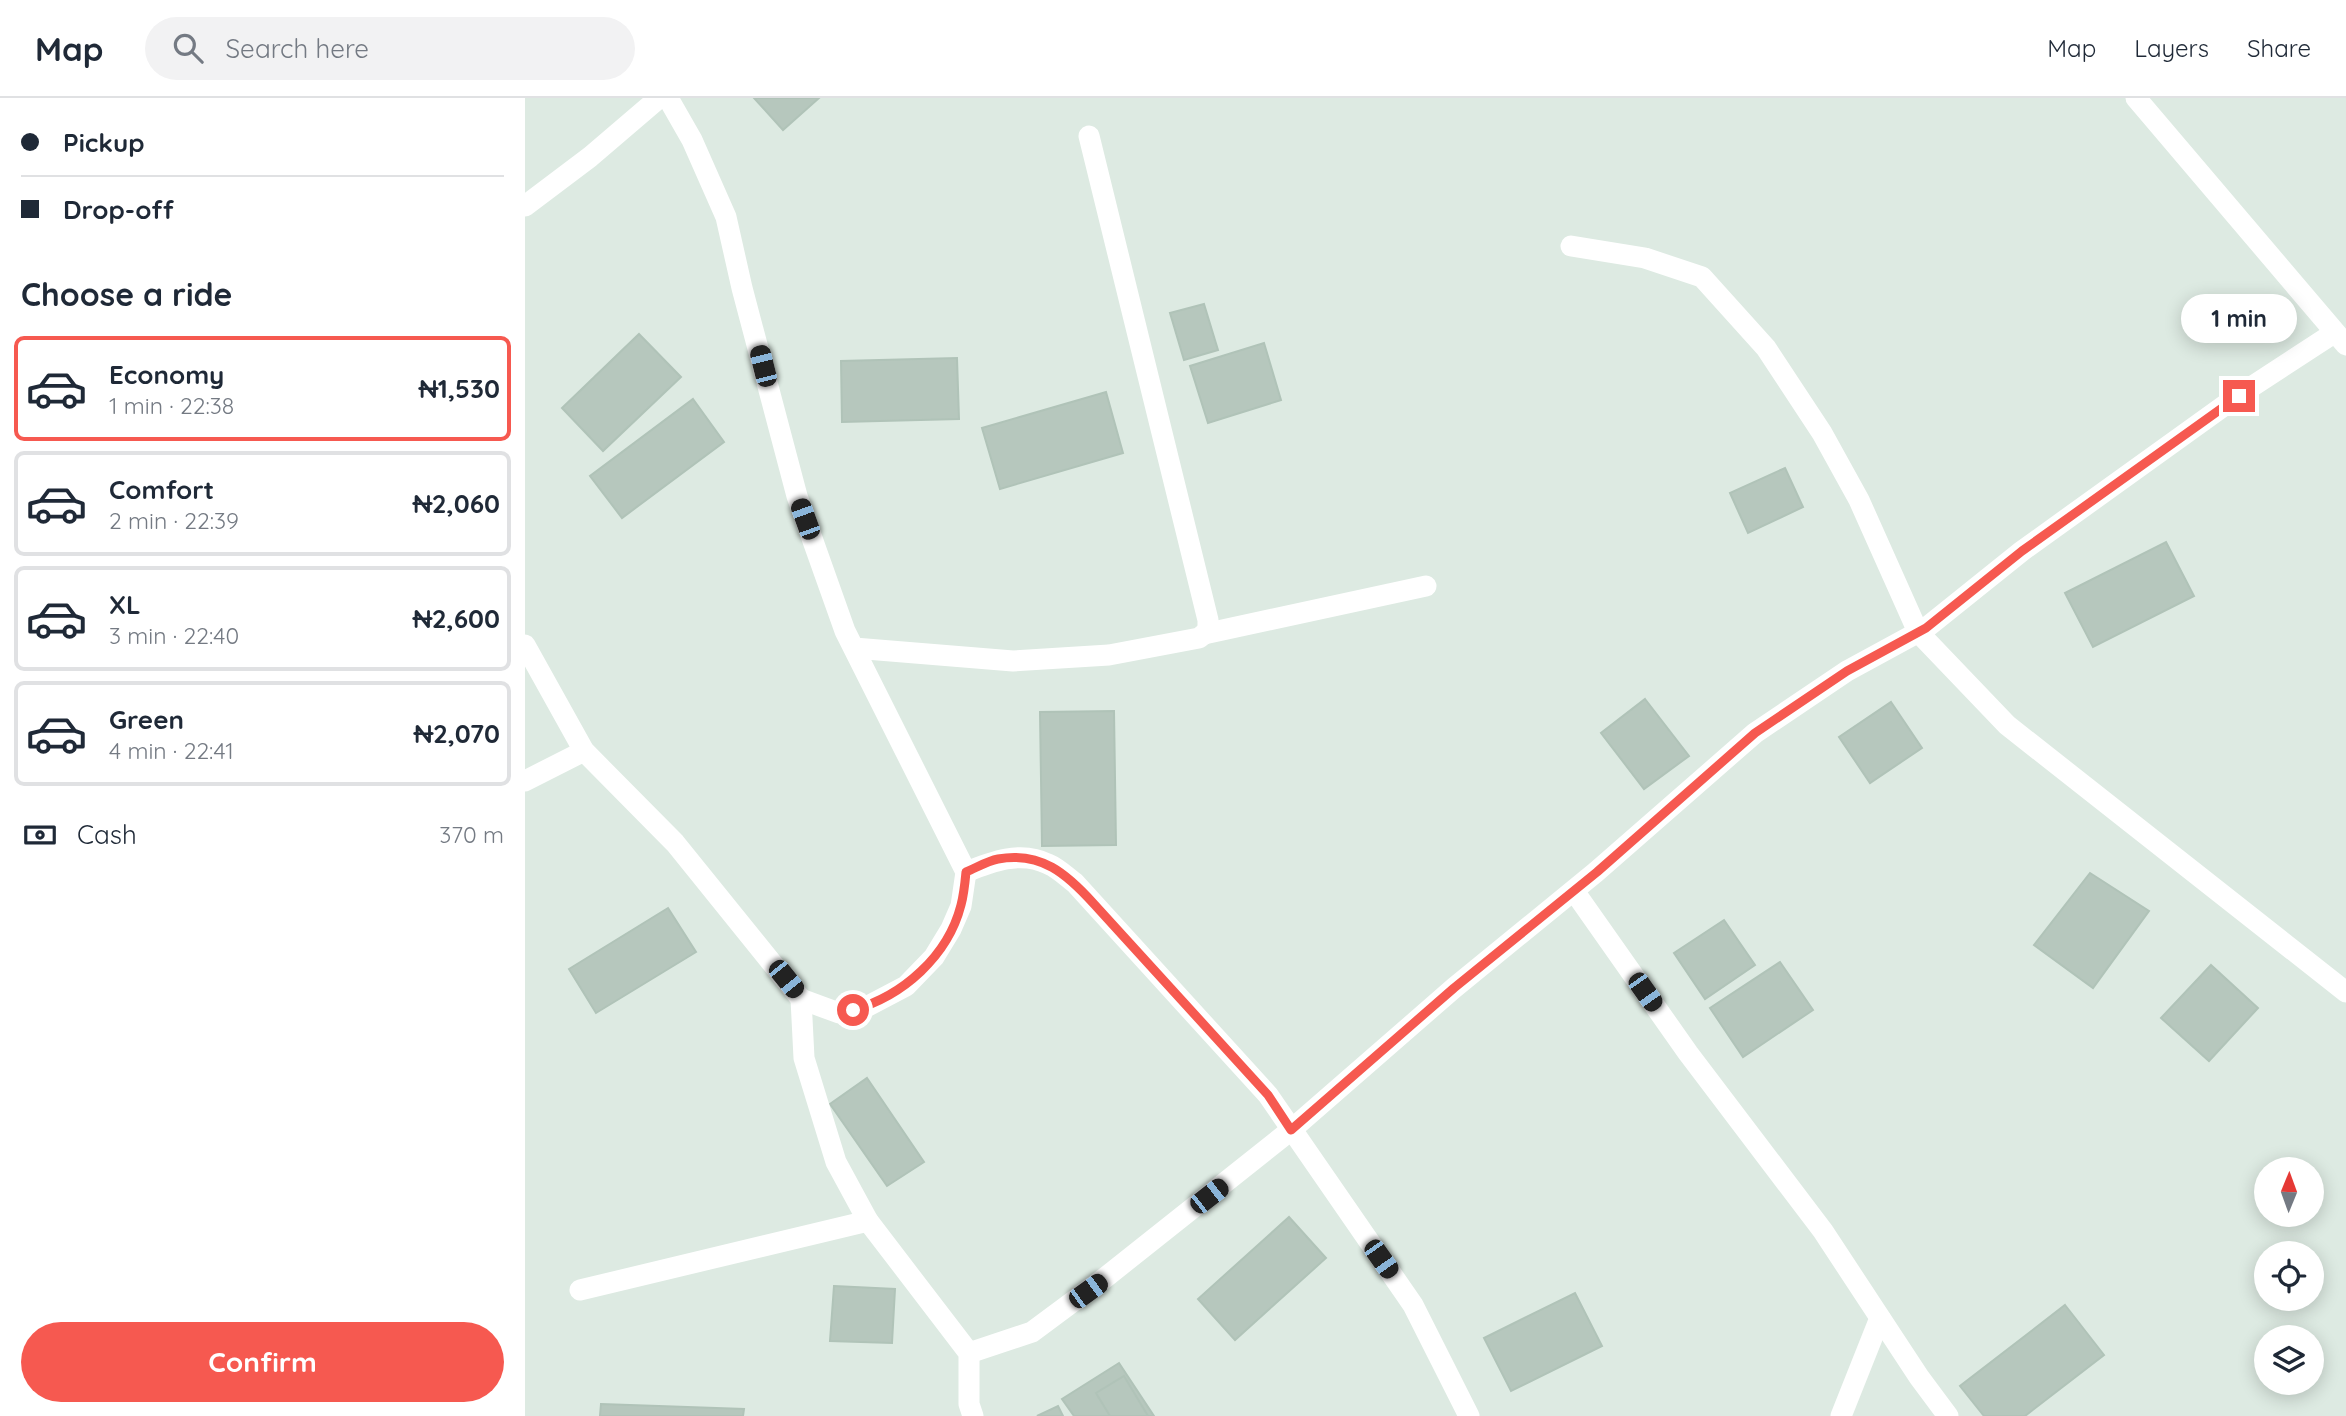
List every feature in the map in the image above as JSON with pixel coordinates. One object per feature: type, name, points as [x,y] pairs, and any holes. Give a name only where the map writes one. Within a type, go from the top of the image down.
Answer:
[{"type":"street","points":[[525,206],[590,157],[659,98]]},
{"type":"street","points":[[525,645],[584,751],[675,843],[801,999],[839,1013],[868,1006],[906,986],[935,957],[961,906],[966,872],[845,631],[797,496],[726,217],[692,141],[668,98]]},
{"type":"street","points":[[969,1353],[1032,1332],[1106,1277],[1291,1130],[1454,988],[1574,891],[1755,733],[1847,671],[1918,632],[2022,551],[2239,396],[2340,339],[2136,98]]},
{"type":"street","points":[[854,648],[1013,660],[1109,655],[1199,638],[1208,631],[1208,620],[1089,136]]},
{"type":"street","points":[[1571,246],[1645,258],[1702,277],[1766,348],[1822,433],[1859,500],[1918,632],[2007,724],[2346,992]]},
{"type":"street","points":[[1204,634],[1426,586]]},
{"type":"street","points":[[525,780],[584,751]]},
{"type":"street","points":[[966,872],[996,859],[1022,858],[1047,863],[1075,883],[1268,1095],[1413,1305],[1469,1416]]},
{"type":"street","points":[[1574,891],[1688,1053],[1823,1231],[1919,1377],[1948,1416]]},
{"type":"street","points":[[801,999],[804,1058],[836,1162],[869,1221],[969,1353],[969,1404],[973,1416]]},
{"type":"street","points":[[580,1290],[869,1221]]},
{"type":"street","points":[[1841,1416],[1880,1318]]},
{"type":"building","points":[[754,98],[819,98],[783,130]]},
{"type":"building","points":[[1204,304],[1218,350],[1184,360],[1170,313]]},
{"type":"building","points":[[639,334],[681,377],[603,451],[562,408]]},
{"type":"building","points":[[1264,343],[1281,400],[1208,423],[1190,366]]},
{"type":"building","points":[[957,358],[959,419],[842,422],[841,361]]},
{"type":"building","points":[[1106,392],[1123,453],[1000,489],[982,428]]},
{"type":"building","points":[[693,399],[724,442],[622,518],[590,476]]},
{"type":"building","points":[[1785,468],[1803,507],[1748,533],[1730,493]]},
{"type":"building","points":[[2166,542],[2194,596],[2093,647],[2065,593]]},
{"type":"building","points":[[1645,699],[1689,756],[1644,789],[1601,733]]},
{"type":"building","points":[[1891,702],[1922,748],[1870,783],[1839,737]]},
{"type":"building","points":[[1114,711],[1116,845],[1042,846],[1040,712]]},
{"type":"building","points":[[2090,873],[2149,911],[2093,988],[2034,945]]},
{"type":"building","points":[[668,908],[696,952],[596,1013],[569,969]]},
{"type":"building","points":[[1724,920],[1755,965],[1705,999],[1674,953]]},
{"type":"building","points":[[1780,962],[1813,1010],[1743,1057],[1710,1008]]},
{"type":"building","points":[[2211,965],[2258,1008],[2209,1061],[2161,1018]]},
{"type":"building","points":[[867,1078],[924,1162],[887,1186],[830,1104]]},
{"type":"building","points":[[1289,1217],[1326,1258],[1235,1340],[1198,1299]]},
{"type":"building","points":[[834,1286],[895,1289],[892,1343],[830,1341]]},
{"type":"building","points":[[1575,1293],[1602,1346],[1511,1391],[1484,1338]]},
{"type":"building","points":[[2065,1305],[2104,1355],[2025,1416],[1984,1416],[1960,1386]]},
{"type":"building","points":[[1119,1363],[1154,1416],[1074,1416],[1062,1399]]},
{"type":"building","points":[[1124,1376],[1148,1416],[1110,1416],[1096,1393]]},
{"type":"building","points":[[601,1404],[744,1409],[743,1416],[600,1416]]},
{"type":"building","points":[[1058,1406],[1063,1416],[1037,1416]]},
{"type":"route","points":[[853,1010],[868,1006],[906,986],[935,957],[961,906],[966,872],[996,859],[1022,858],[1047,863],[1075,883],[1268,1095],[1291,1130],[1454,988],[1597,872],[1755,733],[1847,671],[1926,628],[2022,551],[2239,396]]}]
